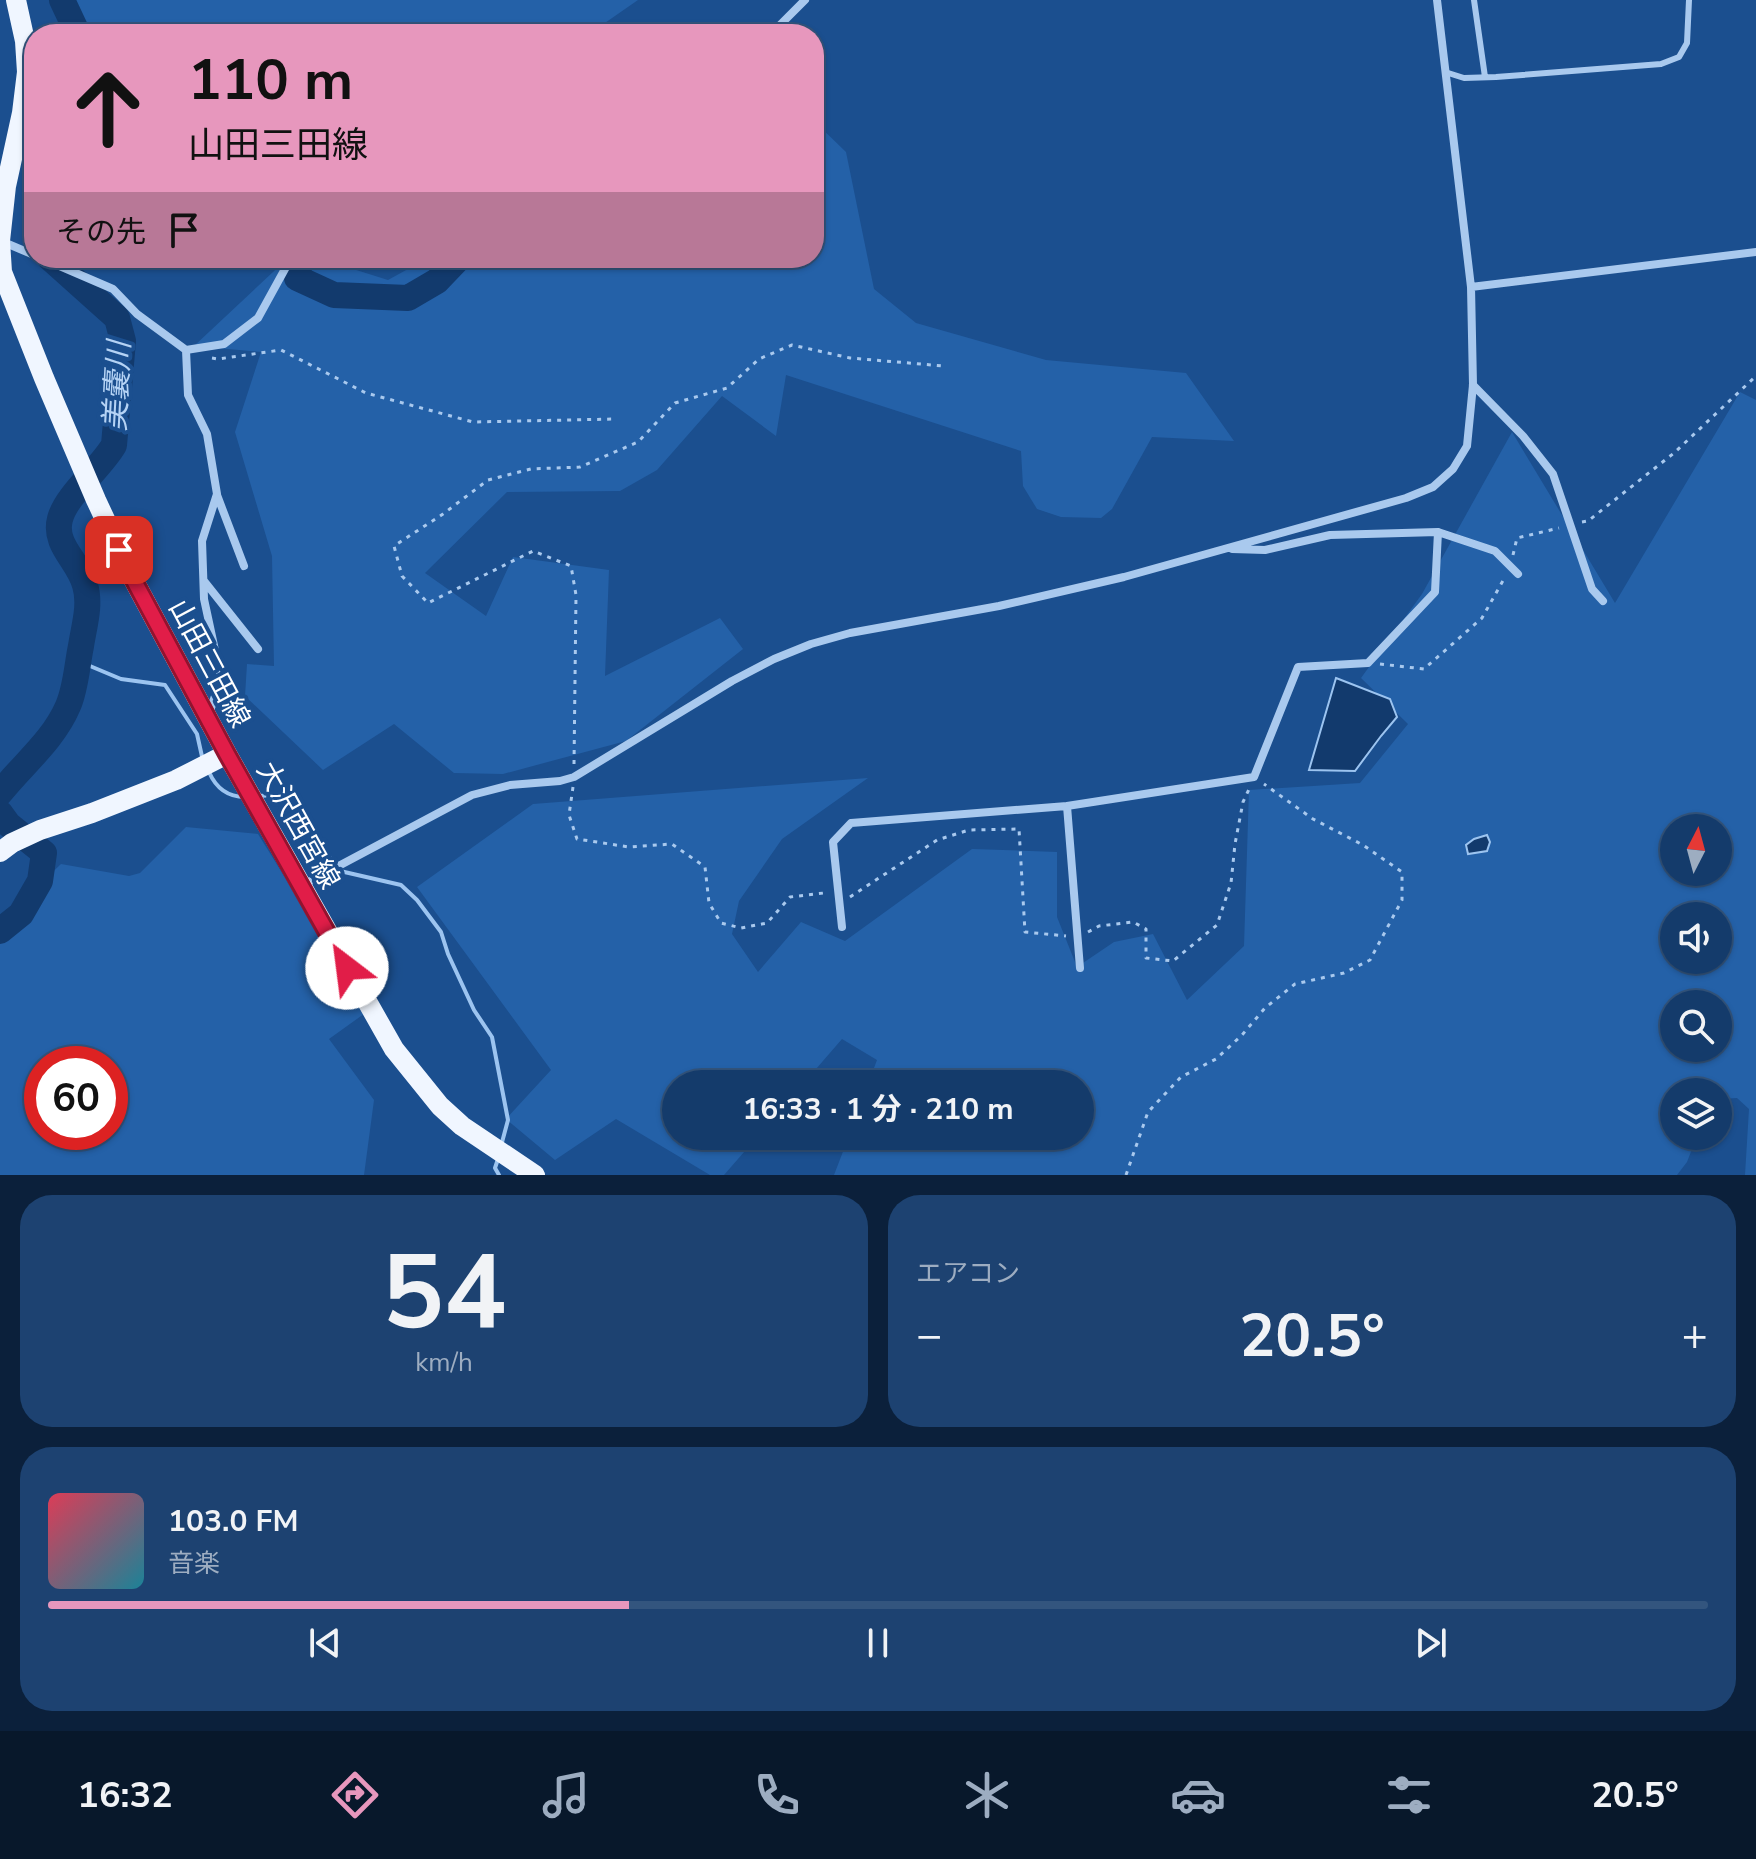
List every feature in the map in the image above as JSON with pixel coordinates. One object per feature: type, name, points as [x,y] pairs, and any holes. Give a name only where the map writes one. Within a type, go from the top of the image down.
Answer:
[{"type":"main road","name":"山田三田線","points":[[16,0],[24,36]]},
{"type":"main road","name":"山田三田線","points":[[24,130],[6,186],[0,241],[2,272],[96,500],[131,575],[208,718],[212,762]]},
{"type":"main road","name":"大沢西宮線","points":[[212,762],[245,787],[394,1049],[440,1106],[462,1126],[535,1175]]},
{"type":"main road","points":[[0,852],[26,836],[106,808],[212,762]]},
{"type":"street","points":[[781,24],[805,0]]},
{"type":"street","points":[[301,886],[472,795],[510,785],[574,777],[732,681],[811,644],[850,633],[999,606],[1096,583],[1406,498],[1433,487],[1453,469],[1467,446],[1473,385],[1471,287],[1437,0]]},
{"type":"street","points":[[0,241],[24,251]]},
{"type":"street","points":[[1471,287],[1756,252]]},
{"type":"street","points":[[64,268],[113,289],[137,314],[186,350],[224,344],[258,318],[286,268]]},
{"type":"street","points":[[186,350],[188,395],[207,434],[217,494],[244,566]]},
{"type":"street","points":[[1473,385],[1523,436],[1553,474],[1592,589],[1603,601]]},
{"type":"street","points":[[208,718],[221,678],[204,599],[202,541],[217,494]]},
{"type":"street","points":[[1224,548],[1265,550],[1330,535],[1438,532],[1495,551],[1518,574]]},
{"type":"street","points":[[842,927],[833,842],[851,823],[1067,806],[1254,777],[1298,667],[1368,663],[1435,592],[1438,532]]},
{"type":"street","points":[[203,580],[258,649]]},
{"type":"street","points":[[1067,806],[1080,968]]},
{"type":"lane","points":[[1474,0],[1485,77]]},
{"type":"lane","points":[[1445,72],[1464,78],[1661,64],[1679,57],[1687,43],[1689,0]]},
{"type":"path","points":[[830,898],[824,893],[790,897],[767,923],[741,928],[721,923],[709,903],[705,867],[672,844],[629,847],[577,839],[569,815],[576,713],[576,595],[571,566],[533,551],[428,603],[402,576],[394,546],[488,480],[531,469],[580,467],[638,442],[675,403],[727,388],[759,359],[792,345],[850,358],[944,366]]},
{"type":"path","points":[[186,350],[218,359],[281,350],[366,393],[473,422],[615,419]]},
{"type":"path","points":[[1080,937],[1099,926],[1133,922],[1146,929],[1146,958],[1173,961],[1217,925],[1231,883],[1243,802],[1254,777],[1313,819],[1363,845],[1402,872],[1402,900],[1370,960],[1344,973],[1295,984],[1265,1008],[1216,1059],[1181,1077],[1148,1112],[1126,1175]]},
{"type":"path","points":[[848,898],[937,840],[969,830],[1019,829],[1025,932],[1066,936]]},
{"type":"shaded area","points":[[59,0],[638,0],[603,24],[76,24]]},
{"type":"shaded area","points":[[824,131],[846,152],[874,289],[916,323],[1046,360],[1186,373],[1234,441],[1152,437],[1112,509],[1101,518],[1061,517],[1037,509],[1023,486],[1021,451],[786,375],[776,436],[722,396],[657,470],[620,491],[507,492],[425,573],[486,616],[513,557],[609,570],[605,676],[720,618],[743,649],[626,741],[503,774],[454,773],[394,724],[323,770],[245,696],[247,664],[274,666],[272,556],[235,432],[261,352],[194,346],[277,268],[350,268],[388,280],[410,268],[824,268]]},
{"type":"shaded area","points":[[1740,392],[1756,400],[1756,1175],[1745,1175],[1749,1109],[1737,1098],[1732,1098],[1732,1078],[1660,1078],[1660,1150],[1692,1150],[1677,1175],[834,1175],[844,1150],[1094,1150],[1094,1070],[873,1070],[877,1060],[842,1039],[815,1070],[662,1070],[662,1146],[616,1119],[555,1160],[506,1119],[551,1070],[417,887],[533,804],[868,778],[782,839],[739,901],[732,934],[758,972],[801,922],[845,941],[972,849],[1057,852],[1057,917],[1077,967],[1114,942],[1153,934],[1187,1000],[1244,946],[1249,790],[1360,783],[1408,724],[1361,678],[1422,594],[1512,432],[1615,603]]},
{"type":"shaded area","points":[[1336,678],[1390,699],[1397,717],[1355,771],[1309,770]]},
{"type":"shaded area","points":[[186,827],[258,834],[368,1011],[329,1039],[374,1100],[364,1175],[0,1175],[0,923],[61,864],[129,876],[140,873]]},
{"type":"shaded area","points":[[1487,835],[1490,842],[1487,851],[1468,854],[1466,845]]},
{"type":"shaded area","points":[[668,1150],[746,1150],[724,1175],[710,1175]]},
{"type":"waterway","name":"美嚢川","points":[[62,0],[73,24]]},
{"type":"waterway","name":"美嚢川","points":[[0,793],[54,730],[71,699],[87,600],[82,576],[60,537],[60,519],[76,491],[114,445],[123,341],[117,318],[61,268]]},
{"type":"waterway","points":[[299,268],[297,278],[334,295],[408,298],[437,281],[449,268]]},
{"type":"waterway","points":[[78,661],[121,679],[165,685],[197,734],[203,761]]},
{"type":"waterway","points":[[209,772],[223,790],[245,797]]},
{"type":"waterway","points":[[257,796],[277,795],[303,810],[340,871],[401,885],[417,900],[441,932],[474,1010],[492,1037],[508,1120],[501,1146]]},
{"type":"waterway","points":[[0,813],[8,824],[44,853],[40,881],[21,914],[0,931]]},
{"type":"waterway","points":[[498,1159],[495,1168],[499,1175]]},
{"type":"route","points":[[119,550],[227,754],[347,968]]}]
